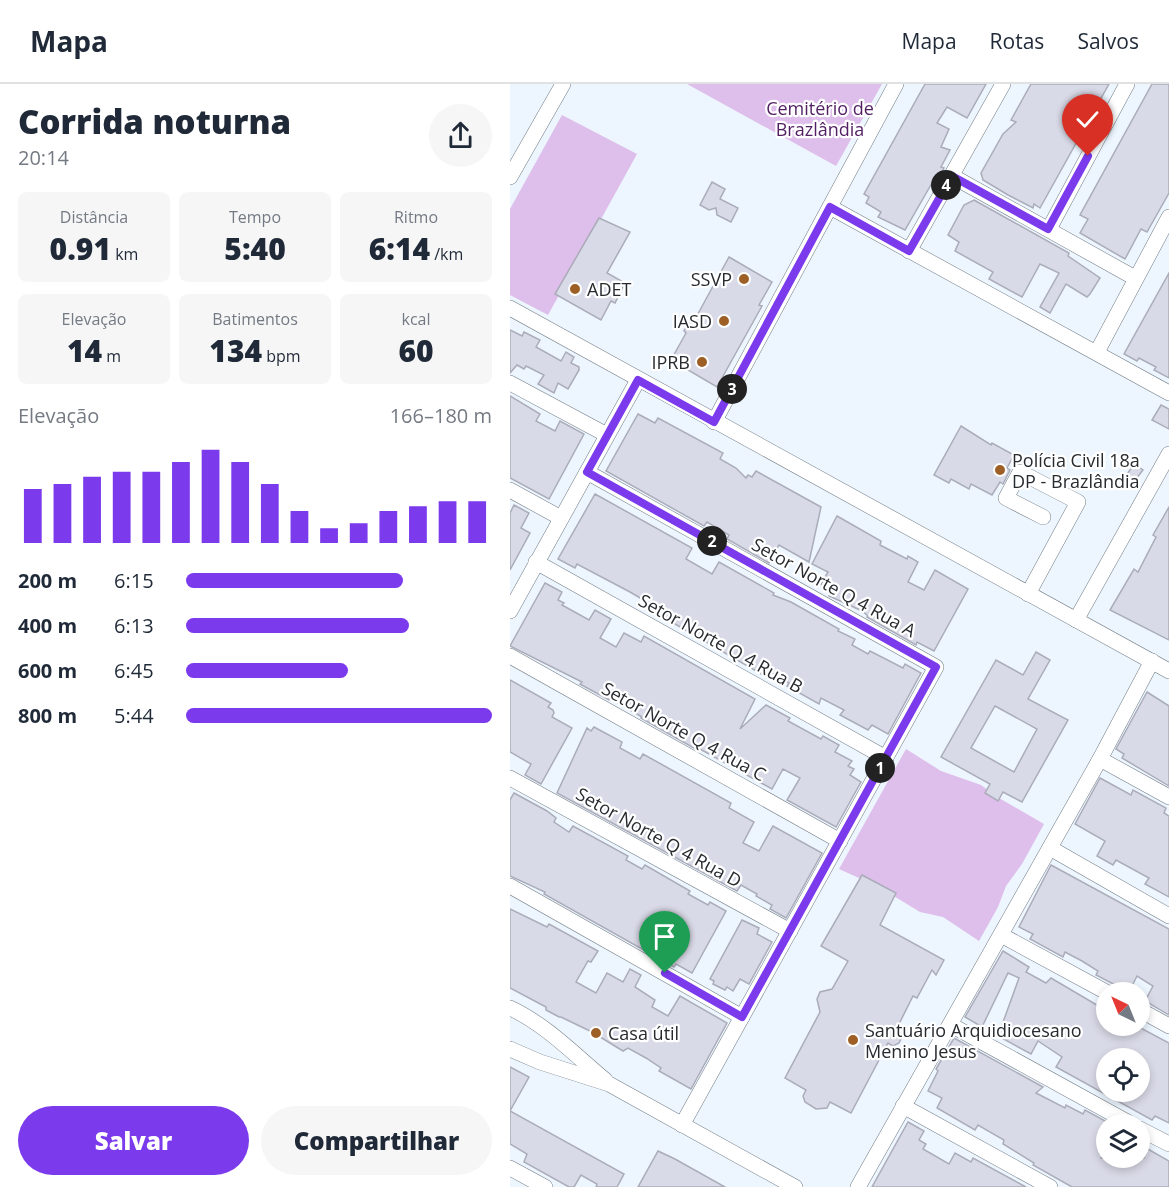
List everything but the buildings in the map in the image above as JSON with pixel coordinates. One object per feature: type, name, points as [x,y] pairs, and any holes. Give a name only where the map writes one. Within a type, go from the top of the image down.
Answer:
[{"type":"street","points":[[510,177],[563,84]]},
{"type":"street","points":[[714,422],[896,84]]},
{"type":"street","points":[[909,251],[1003,84]]},
{"type":"street","points":[[1048,229],[1127,84]]},
{"type":"street","points":[[952,176],[1135,278]]},
{"type":"street","points":[[830,207],[1169,393]]},
{"type":"street","points":[[1097,352],[1169,217]]},
{"type":"street","points":[[510,308],[1169,671]]},
{"type":"street","points":[[510,610],[638,380]]},
{"type":"street","points":[[510,383],[607,435]]},
{"type":"street","points":[[1076,620],[1169,454]]},
{"type":"street","name":"Setor Norte Q 4 Rua A","points":[[587,472],[936,667],[886,758]]},
{"type":"street","points":[[1028,594],[1078,502],[1020,472],[1006,498],[1043,517]]},
{"type":"street","points":[[510,490],[561,518]]},
{"type":"street","name":"Setor Norte Q 4 Rua B","points":[[536,562],[886,758]]},
{"type":"street","name":"Setor Norte Q 4 Rua C","points":[[510,656],[840,841]]},
{"type":"street","points":[[858,1187],[1100,759],[1152,661]]},
{"type":"street","points":[[682,1125],[886,758]]},
{"type":"street","points":[[1100,759],[1169,797]]},
{"type":"street","name":"Setor Norte Q 4 Rua D","points":[[510,778],[790,931]]},
{"type":"street","points":[[1050,848],[1169,916]]},
{"type":"street","points":[[510,886],[742,1017]]},
{"type":"street","points":[[1001,935],[1096,986]]},
{"type":"street","points":[[510,1008],[522,1013],[553,1036],[609,1084],[795,1187]]},
{"type":"street","points":[[1150,1016],[1169,1026]]},
{"type":"street","points":[[951,1025],[1113,1114]]},
{"type":"street","points":[[540,1062],[554,1052],[556,1046],[553,1036]]},
{"type":"street","points":[[510,1049],[540,1062],[609,1084]]},
{"type":"street","points":[[903,1106],[1050,1187]]},
{"type":"street","points":[[1150,1134],[1169,1144]]},
{"type":"street","points":[[510,1168],[545,1187]]},
{"type":"green space","name":"Cemitério de Brazlândia","points":[[687,84],[882,84],[836,166]]},
{"type":"green space","points":[[562,115],[637,154],[548,315],[510,295],[510,209]]},
{"type":"green space","points":[[906,749],[941,771],[981,785],[1044,824],[1022,864],[1006,886],[998,907],[979,941],[943,917],[920,912],[879,887],[839,869]]},
{"type":"place","name":"SSVP","points":[[744,279]]},
{"type":"place","name":"ADET","points":[[575,289]]},
{"type":"place","name":"IASD","points":[[724,321]]},
{"type":"place","name":"IPRB","points":[[702,362]]},
{"type":"place","name":"Polícia Civil 18a DP - Brazlândia","points":[[1000,470]]},
{"type":"place","name":"Casa útil","points":[[596,1033]]},
{"type":"place","name":"Santuário Arquidiocesano Menino Jesus","points":[[853,1040]]},
{"type":"route","points":[[665,973],[742,1017],[936,667],[587,472],[638,380],[714,422],[830,207],[909,251],[952,176],[1048,229],[1088,156]]}]
